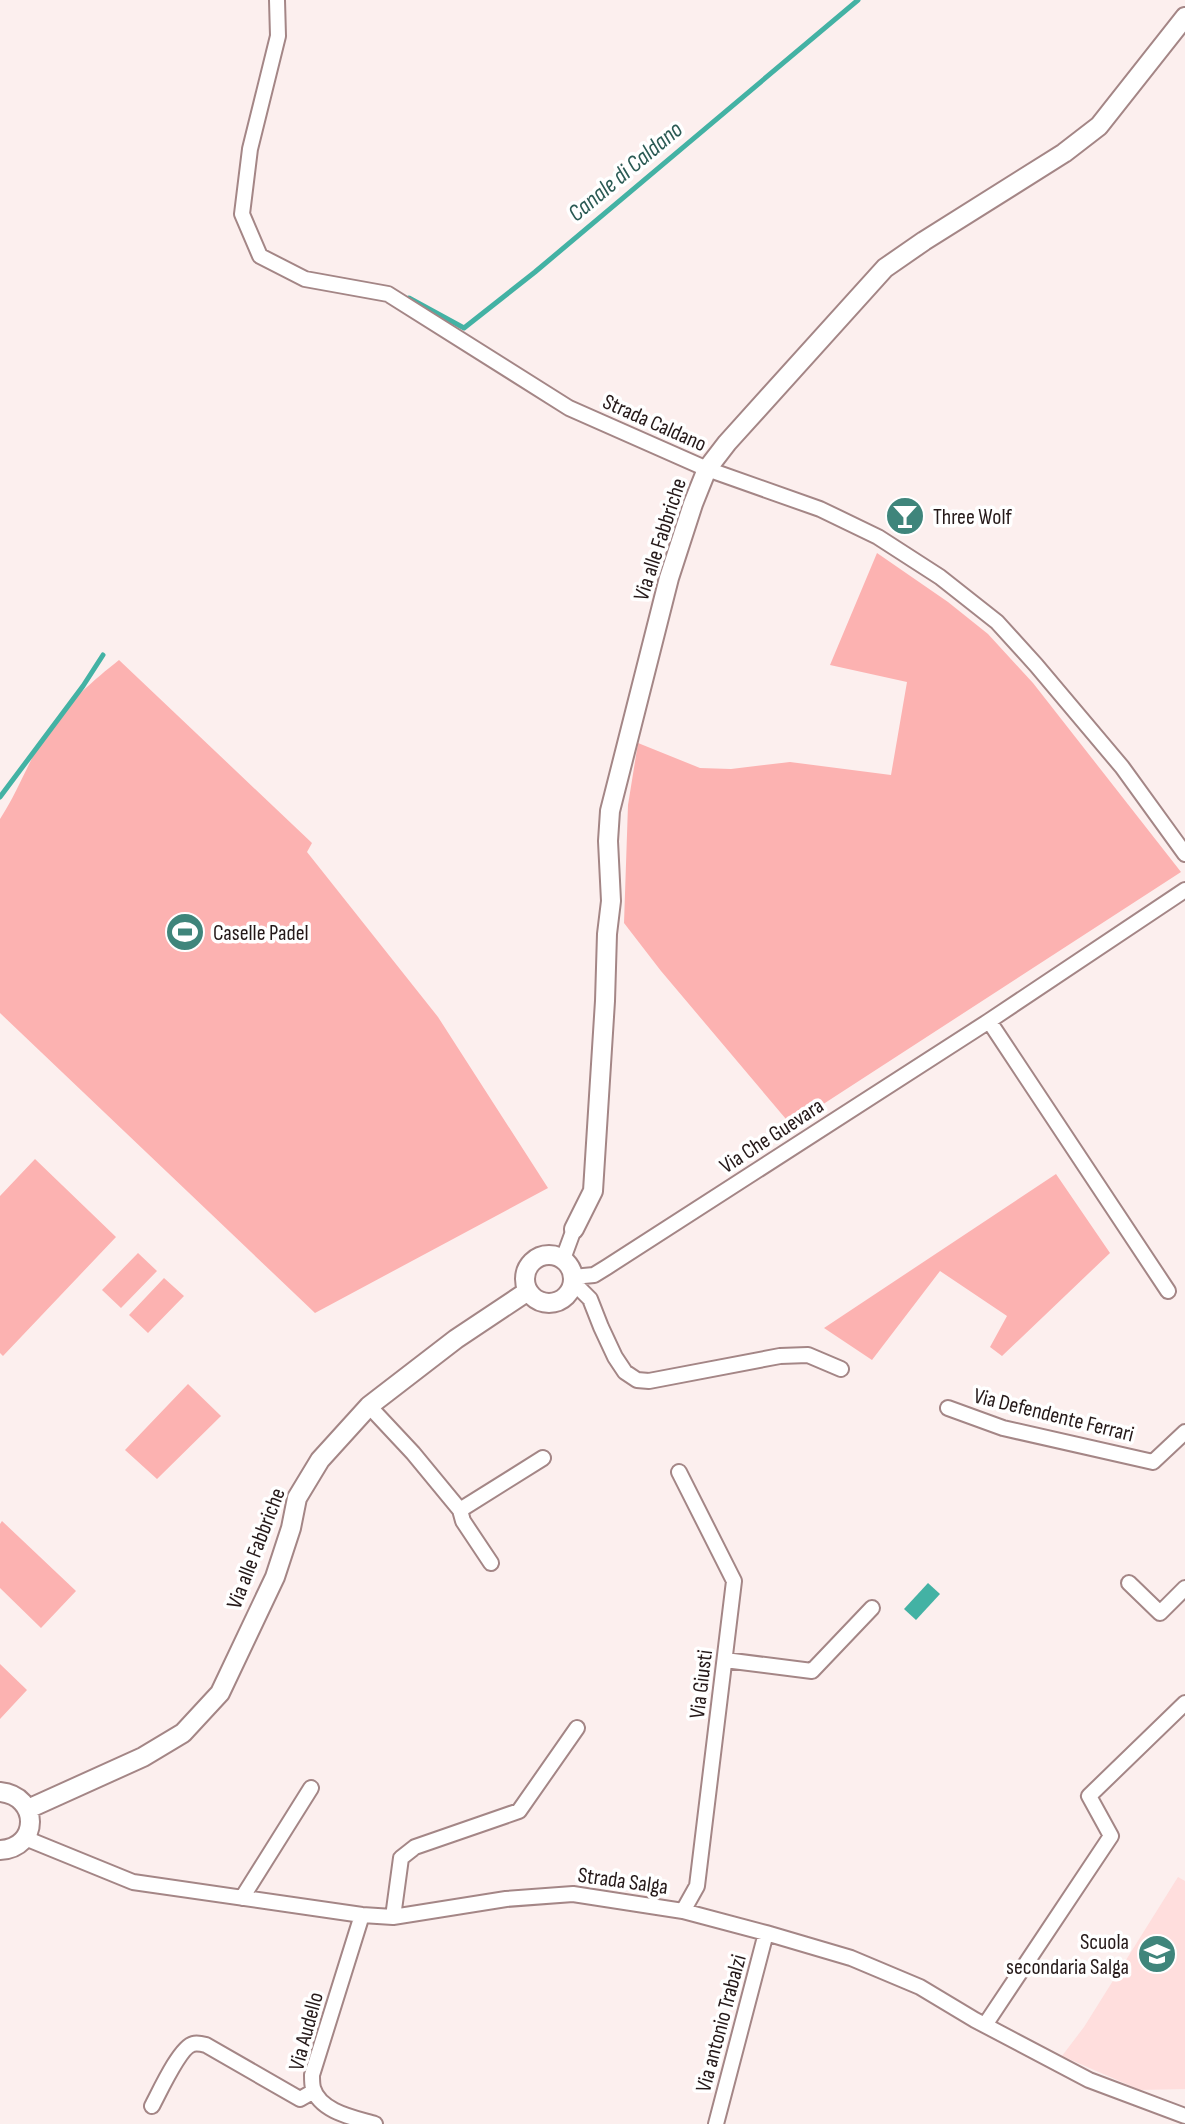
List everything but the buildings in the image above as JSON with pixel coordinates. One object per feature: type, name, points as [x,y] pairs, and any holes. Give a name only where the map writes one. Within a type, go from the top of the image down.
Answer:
[{"type":"street","name":"Strada Caldano","points":[[277,0],[278,36],[250,149],[242,214],[260,256],[305,279],[388,294],[569,408],[707,469],[820,509],[878,537],[940,577],[997,622],[1036,665],[1122,767],[1185,854]]},
{"type":"street","name":"Via alle Fabbriche","points":[[574,1229],[593,1191],[611,901],[610,811],[669,578],[707,469],[885,268],[1064,153],[1099,126],[1185,17]]},
{"type":"street","name":"Via Che Guevara","points":[[573,1280],[594,1275],[607,1267],[989,1021],[1185,890]]},
{"type":"street","points":[[989,1021],[1168,1291]]},
{"type":"street","points":[[563,1259],[574,1229]]},
{"type":"street","points":[[573,1280],[563,1298],[554,1302],[535,1298],[528,1291],[525,1281],[532,1261],[553,1255],[563,1259],[570,1267],[573,1280],[590,1299],[615,1357],[625,1372],[637,1380],[649,1381],[780,1356],[808,1355],[841,1369]]},
{"type":"street","name":"Via alle Fabbriche","points":[[28,1809],[143,1757],[183,1733],[220,1693],[275,1577],[297,1498],[320,1460],[369,1406],[456,1339],[528,1291]]},
{"type":"street","points":[[369,1406],[460,1510],[463,1521],[491,1563]]},
{"type":"street","name":"Via Defendente Ferrari","points":[[948,1408],[1003,1428],[1153,1462],[1185,1432]]},
{"type":"street","points":[[460,1510],[543,1458]]},
{"type":"street","name":"Via Giusti","points":[[679,1472],[734,1581],[697,1886],[683,1911]]},
{"type":"street","points":[[1129,1583],[1160,1613],[1185,1588]]},
{"type":"street","points":[[725,1660],[812,1671],[872,1608]]},
{"type":"street","points":[[985,2025],[1111,1836],[1089,1796],[1185,1703]]},
{"type":"street","points":[[393,1917],[401,1858],[415,1847],[519,1811],[577,1728]]},
{"type":"street","points":[[242,1898],[311,1788]]},
{"type":"street","points":[[0,1792],[17,1797],[28,1809],[30,1824],[25,1838],[12,1848],[0,1850]]},
{"type":"street","name":"Strada Salga","points":[[25,1838],[133,1882],[362,1915],[393,1917],[506,1899],[573,1894],[683,1911],[851,1958],[920,1987],[1089,2080],[1185,2116]]},
{"type":"street","name":"Via Audello","points":[[362,1915],[312,2075],[318,2098],[333,2110],[375,2124]]},
{"type":"street","name":"Via antonio Trabalzi","points":[[716,2124],[766,1933]]},
{"type":"street","points":[[152,2106],[181,2054],[188,2045],[196,2043],[206,2045],[300,2099],[314,2091]]},
{"type":"shaded area","points":[[877,553],[988,634],[1033,683],[1181,872],[791,1125],[624,923],[628,805],[638,743],[700,768],[731,769],[790,762],[891,775],[907,682],[830,665]]},
{"type":"shaded area","name":"Caselle Padel","points":[[119,660],[312,843],[307,852],[438,1017],[548,1188],[315,1313],[0,1013],[0,819],[55,721]]},
{"type":"shaded area","points":[[35,1159],[116,1237],[3,1356],[0,1353],[0,1196]]},
{"type":"shaded area","points":[[1056,1174],[1110,1253],[1002,1356],[990,1347],[1007,1316],[940,1271],[872,1360],[824,1328]]},
{"type":"shaded area","points":[[138,1253],[157,1271],[121,1308],[102,1290]]},
{"type":"shaded area","points":[[164,1278],[184,1296],[148,1333],[129,1315]]},
{"type":"shaded area","points":[[188,1384],[221,1416],[157,1479],[125,1450]]},
{"type":"shaded area","points":[[2,1521],[76,1591],[41,1628],[0,1588]]},
{"type":"shaded area","points":[[0,1664],[27,1690],[0,1719]]},
{"type":"shaded area","name":"Scuola secondaria Salga","points":[[1178,1877],[1185,1881],[1185,2089],[1140,2090],[1062,2056],[1084,2027]]},
{"type":"water","points":[[928,1583],[940,1594],[916,1620],[904,1609]]},
{"type":"waterway","name":"Canale di Caldano","points":[[409,298],[464,328],[858,0]]},
{"type":"waterway","points":[[0,797],[103,655]]},
{"type":"place","name":"Three Wolf","points":[[905,516]]},
{"type":"place","name":"Caselle Padel","points":[[185,932]]},
{"type":"place","name":"Scuola secondaria Salga","points":[[1157,1954]]}]
